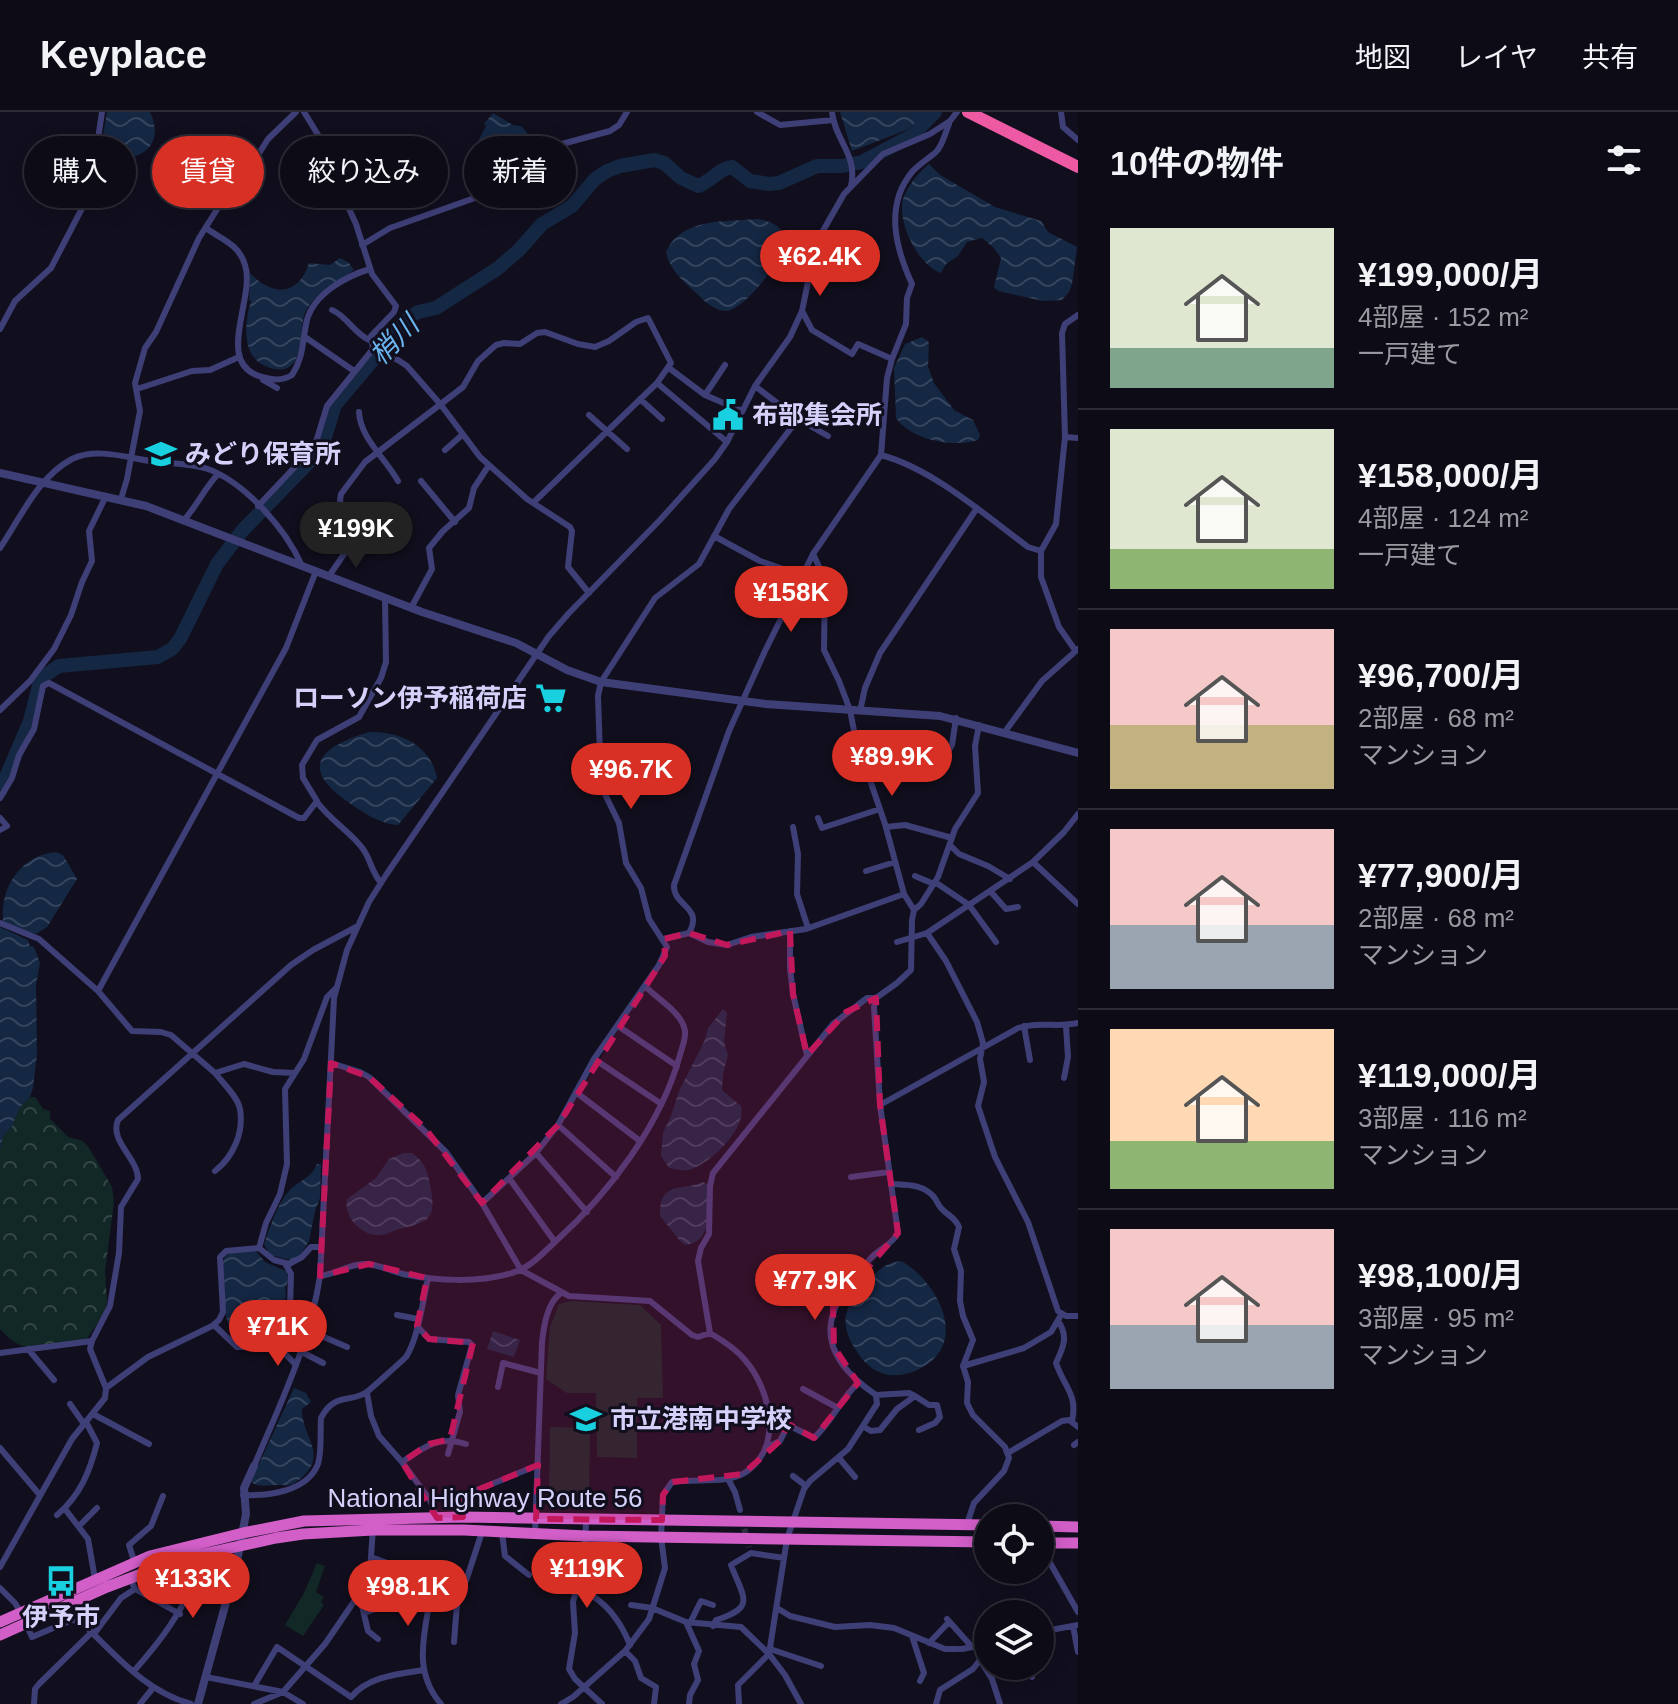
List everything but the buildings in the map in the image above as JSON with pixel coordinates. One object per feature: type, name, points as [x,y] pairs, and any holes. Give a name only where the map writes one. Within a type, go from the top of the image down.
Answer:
[{"type":"highway","points":[[968,112],[1078,167]]},
{"type":"highway","name":"National Highway Route 56","points":[[0,1622],[23,1618],[133,1583],[181,1559],[303,1534],[374,1524],[463,1517],[974,1524]]},
{"type":"highway","name":"National Highway Route 56","points":[[0,1635],[23,1618],[134,1561],[304,1521],[586,1536],[974,1542]]},
{"type":"highway","points":[[1054,1526],[1078,1527]]},
{"type":"highway","points":[[1054,1543],[1078,1543]]},
{"type":"street","points":[[0,329],[15,301],[51,268],[90,193],[102,112]]},
{"type":"street","points":[[121,499],[140,411],[136,376],[145,348],[156,332],[206,228],[239,176],[253,163],[268,139],[296,112]]},
{"type":"street","points":[[304,112],[331,156],[338,185],[353,216],[370,269],[396,306],[373,333],[373,349]]},
{"type":"street","points":[[362,245],[390,228],[517,183],[547,148],[610,131],[619,125],[627,112]]},
{"type":"street","points":[[757,112],[780,125],[832,116],[852,161],[851,186]]},
{"type":"street","points":[[689,933],[694,924],[693,916],[676,896],[674,885],[742,701],[813,554],[881,455],[887,378],[906,324],[907,298],[912,284],[899,252],[895,211],[904,183],[938,149],[957,112]]},
{"type":"street","points":[[1061,112],[1063,127],[1078,140]]},
{"type":"street","points":[[198,1704],[243,1533],[246,1514],[243,1495],[310,1331],[320,1276],[336,988],[358,926],[381,883],[537,653],[569,613],[679,500],[727,442],[755,386],[790,337],[802,311],[816,243],[829,217],[851,186],[888,151],[924,138],[950,121]]},
{"type":"street","points":[[206,228],[234,245],[246,268],[247,296],[238,344],[239,357],[247,369],[277,388]]},
{"type":"street","points":[[256,376],[278,380],[292,375],[301,362],[309,314],[325,294],[349,276],[370,269]]},
{"type":"street","points":[[332,310],[371,341]]},
{"type":"street","points":[[802,311],[812,330],[852,354],[858,344],[892,359]]},
{"type":"street","points":[[1004,733],[1028,698],[1076,649],[1059,627],[1044,592],[1041,551],[1056,524],[1065,437],[1062,333],[1065,324],[1077,317]]},
{"type":"street","points":[[329,576],[351,544],[341,494],[365,462],[463,387],[478,361],[491,349],[504,343],[520,344],[541,332],[595,347],[609,341],[628,326],[648,318],[670,359],[669,368],[533,503]]},
{"type":"street","points":[[305,337],[354,371]]},
{"type":"street","points":[[261,509],[316,442],[327,406],[373,349]]},
{"type":"street","points":[[373,349],[407,366],[489,465],[533,503],[570,527],[568,567],[589,593]]},
{"type":"street","points":[[137,389],[192,371],[210,370],[239,357]]},
{"type":"street","points":[[705,395],[725,365]]},
{"type":"street","points":[[669,368],[705,395],[742,411]]},
{"type":"street","points":[[657,383],[727,442]]},
{"type":"street","points":[[755,386],[798,419],[828,436]]},
{"type":"street","points":[[640,399],[662,419]]},
{"type":"street","points":[[359,412],[359,420],[398,481]]},
{"type":"street","points":[[589,415],[627,449]]},
{"type":"street","points":[[482,1203],[536,1153],[558,1125],[594,1059],[665,956],[667,947],[664,939],[649,919],[641,888],[626,863],[619,823],[601,786],[598,696],[601,682],[655,598],[699,564],[729,509],[798,419]]},
{"type":"street","points":[[445,450],[462,435]]},
{"type":"street","points":[[1065,437],[1078,438]]},
{"type":"street","points":[[0,548],[50,476],[78,457],[98,454],[201,467],[218,474],[281,529],[302,566]]},
{"type":"street","points":[[881,455],[896,459],[977,508],[1028,547],[1041,551]]},
{"type":"street","points":[[411,608],[433,565],[429,548],[469,508],[474,488],[489,465]]},
{"type":"street","points":[[0,473],[121,499],[184,520],[411,608],[516,643],[567,670],[601,682],[742,701],[956,718],[1078,753]]},
{"type":"street","points":[[184,520],[197,504],[200,494],[218,474]]},
{"type":"street","points":[[421,481],[455,522]]},
{"type":"street","points":[[0,710],[30,681],[54,649],[71,615],[92,561],[89,531],[106,496]]},
{"type":"street","points":[[914,910],[904,894],[886,827],[855,736],[855,711],[880,653],[977,508]]},
{"type":"street","points":[[714,536],[760,561],[803,576]]},
{"type":"street","points":[[813,554],[825,579],[824,650],[855,711]]},
{"type":"street","points":[[98,991],[286,648],[316,571]]},
{"type":"street","points":[[381,883],[360,845],[336,825],[317,802],[303,778],[302,765],[317,740],[359,717],[381,678],[386,662],[385,598]]},
{"type":"street","points":[[0,798],[34,729],[43,686],[49,683],[299,818],[304,818],[317,802]]},
{"type":"street","points":[[940,765],[952,745],[956,718]]},
{"type":"street","points":[[561,1704],[574,1701],[584,1687],[625,1651],[645,1625],[665,1568],[661,1537],[663,1495],[672,1482],[728,1479],[749,1470],[767,1447],[769,1414],[755,1376],[744,1358],[710,1333],[698,1261],[711,1225],[710,1186],[713,1173],[833,1024],[867,998],[876,998],[911,970],[914,910],[934,883],[951,842],[978,793],[975,746],[979,725]]},
{"type":"street","points":[[818,818],[822,828],[880,809]]},
{"type":"street","points":[[897,942],[927,933],[1010,879],[1033,862],[1078,814]]},
{"type":"street","points":[[0,818],[7,826],[0,830]]},
{"type":"street","points":[[886,827],[905,825],[951,842],[959,854],[1010,879]]},
{"type":"street","points":[[793,827],[798,854],[797,894],[808,928]]},
{"type":"street","points":[[866,871],[895,862]]},
{"type":"street","points":[[1033,862],[1078,904]]},
{"type":"street","points":[[915,876],[934,883],[969,905],[996,942]]},
{"type":"street","points":[[991,892],[1006,909],[1018,907]]},
{"type":"street","points":[[664,939],[689,933],[708,942],[727,945],[751,937],[808,928],[904,894]]},
{"type":"street","points":[[0,923],[39,939],[98,991],[132,1031],[171,1035],[215,1073],[238,1103],[240,1113],[235,1148],[215,1171]]},
{"type":"street","points":[[0,1567],[72,1439],[105,1398],[106,1388],[92,1359],[92,1341],[110,1306],[119,1253],[121,1207],[138,1179],[136,1166],[119,1138],[115,1126],[118,1120],[302,957],[358,926]]},
{"type":"street","points":[[790,931],[793,994],[807,1055]]},
{"type":"street","points":[[927,933],[967,997],[983,1043],[980,1059],[984,1082],[978,1106],[995,1157],[1028,1222],[1064,1329],[1065,1339],[1056,1363],[1059,1374],[1074,1397],[1075,1424],[1062,1421],[1008,1453]]},
{"type":"street","points":[[320,1276],[352,1265],[369,1264],[428,1278],[483,1278],[521,1270],[555,1242],[587,1212],[616,1177],[640,1141],[677,1066],[684,1028],[645,986]]},
{"type":"street","points":[[259,1248],[266,1223],[280,1194],[287,1164],[285,1089],[304,1059],[327,997],[336,988]]},
{"type":"street","points":[[876,998],[880,1105],[898,1233],[896,1238],[872,1256],[844,1290],[830,1316],[834,1347],[858,1383],[876,1395],[909,1393],[929,1405],[937,1405],[940,1417],[935,1423],[919,1430]]},
{"type":"street","points":[[880,1105],[1024,1026],[1078,1023]]},
{"type":"street","points":[[618,1026],[677,1066]]},
{"type":"street","points":[[1024,1026],[1030,1060]]},
{"type":"street","points":[[1064,1078],[1068,1057],[1066,1026]]},
{"type":"street","points":[[594,1059],[660,1103]]},
{"type":"street","points":[[331,1063],[369,1077],[425,1128],[482,1203],[521,1270],[547,1282],[561,1293],[650,1301],[692,1335],[698,1337],[710,1333]]},
{"type":"street","points":[[215,1073],[244,1064],[273,1072],[295,1073]]},
{"type":"street","points":[[577,1093],[640,1141]]},
{"type":"street","points":[[558,1125],[616,1177]]},
{"type":"street","points":[[536,1153],[587,1212]]},
{"type":"street","points":[[851,1177],[889,1172]]},
{"type":"street","points":[[509,1178],[555,1242]]},
{"type":"street","points":[[891,1184],[911,1185],[925,1190],[959,1227],[954,1249],[961,1277],[960,1301],[973,1340],[963,1366],[968,1382],[969,1409],[991,1430],[1008,1453],[1008,1465],[974,1503],[967,1524]]},
{"type":"street","points":[[259,1248],[266,1255],[285,1263],[297,1261],[311,1247],[321,1247]]},
{"type":"street","points":[[106,1388],[148,1357],[214,1325],[223,1312],[220,1257],[226,1251],[259,1248]]},
{"type":"street","points":[[214,1325],[237,1347],[248,1347],[267,1335],[290,1307],[291,1274],[285,1263]]},
{"type":"street","points":[[243,1495],[277,1494],[311,1474],[318,1463],[321,1418],[325,1411],[345,1397],[367,1393],[406,1357],[418,1323],[428,1278]]},
{"type":"street","points":[[535,1534],[544,1325],[554,1298],[561,1293]]},
{"type":"street","points":[[397,1315],[418,1323],[429,1339],[469,1342],[472,1345],[458,1395],[460,1412],[448,1454]]},
{"type":"street","points":[[1060,1318],[1078,1316]]},
{"type":"street","points":[[963,1366],[1024,1348],[1051,1332],[1060,1318]]},
{"type":"street","points":[[310,1331],[347,1347]]},
{"type":"street","points":[[267,1335],[296,1365]]},
{"type":"street","points":[[0,1353],[92,1341]]},
{"type":"street","points":[[28,1349],[54,1380]]},
{"type":"street","points":[[302,1352],[323,1363]]},
{"type":"street","points":[[498,1387],[503,1363],[541,1373]]},
{"type":"street","points":[[767,1447],[780,1441],[788,1425],[813,1439],[832,1421],[847,1394],[858,1383]]},
{"type":"street","points":[[803,1389],[838,1408]]},
{"type":"street","points":[[367,1393],[379,1436],[430,1500],[437,1518]]},
{"type":"street","points":[[739,1704],[738,1685],[769,1652],[787,1539],[796,1507],[806,1486],[839,1458],[864,1427],[876,1408],[876,1395]]},
{"type":"street","points":[[864,1427],[871,1431],[880,1430],[897,1409],[915,1396]]},
{"type":"street","points":[[57,1515],[65,1509],[90,1470],[97,1443],[70,1404]]},
{"type":"street","points":[[93,1414],[149,1444]]},
{"type":"street","points":[[402,1462],[429,1444],[452,1439],[466,1444]]},
{"type":"street","points":[[0,1448],[39,1494]]},
{"type":"street","points":[[839,1458],[855,1477]]},
{"type":"street","points":[[463,1517],[458,1498],[538,1465]]},
{"type":"street","points":[[793,1476],[806,1486]]},
{"type":"street","points":[[728,1479],[740,1510]]},
{"type":"street","points":[[134,1561],[129,1545],[151,1526],[163,1496]]},
{"type":"street","points":[[79,1526],[97,1508]]},
{"type":"street","points":[[65,1509],[88,1539],[95,1579]]},
{"type":"street","points":[[586,1520],[585,1560],[573,1602],[575,1633],[569,1669],[602,1704]]},
{"type":"street","points":[[254,1704],[283,1692],[306,1668],[359,1593],[370,1571],[374,1524]]},
{"type":"street","points":[[454,1642],[459,1585],[466,1581],[482,1532]]},
{"type":"street","points":[[502,1533],[505,1556],[529,1575]]},
{"type":"street","points":[[713,1626],[716,1620],[734,1615],[743,1607],[744,1599],[731,1565],[750,1550],[784,1558]]},
{"type":"street","points":[[371,1557],[432,1583],[422,1637],[424,1670],[441,1704]]},
{"type":"street","points":[[134,1671],[168,1633],[197,1577],[185,1572],[181,1559]]},
{"type":"street","points":[[1054,1570],[1078,1612]]},
{"type":"street","points":[[544,1576],[578,1589],[612,1610],[630,1645]]},
{"type":"street","points":[[34,1704],[35,1689],[39,1684],[93,1633],[133,1583],[180,1614]]},
{"type":"street","points":[[0,1588],[15,1603],[32,1637],[75,1619],[153,1688],[169,1698],[191,1704]]},
{"type":"street","points":[[359,1593],[368,1631],[378,1639]]},
{"type":"street","points":[[688,1623],[701,1601],[713,1605]]},
{"type":"street","points":[[428,1604],[457,1606]]},
{"type":"street","points":[[631,1605],[652,1608],[688,1623],[741,1627],[769,1652],[801,1704]]},
{"type":"street","points":[[364,1613],[381,1607]]},
{"type":"street","points":[[777,1608],[790,1616],[835,1627],[882,1626],[953,1650],[974,1646]]},
{"type":"street","points":[[929,1643],[948,1621],[974,1646]]},
{"type":"street","points":[[688,1623],[699,1651],[694,1664],[698,1680],[689,1704]]},
{"type":"street","points":[[1054,1629],[1075,1625],[1078,1652]]},
{"type":"street","points":[[912,1636],[924,1673],[920,1681]]},
{"type":"street","points":[[254,1686],[277,1647],[351,1697],[377,1679],[424,1670]]},
{"type":"street","points":[[625,1651],[635,1661],[641,1678],[656,1687],[654,1704]]},
{"type":"street","points":[[769,1652],[821,1666]]},
{"type":"street","points":[[936,1704],[940,1690],[974,1668]]},
{"type":"street","points":[[206,1677],[283,1692],[303,1704]]},
{"type":"street","points":[[992,1680],[1000,1704]]},
{"type":"street","points":[[140,1704],[153,1688]]},
{"type":"highlighted area","points":[[790,931],[793,994],[807,1055],[846,1012],[876,998],[880,1105],[898,1233],[833,1308],[834,1347],[858,1383],[814,1438],[788,1424],[780,1441],[743,1474],[672,1482],[663,1495],[662,1520],[536,1519],[538,1465],[458,1498],[463,1517],[437,1518],[402,1462],[429,1444],[450,1439],[473,1343],[429,1339],[417,1326],[427,1278],[369,1264],[320,1276],[331,1063],[369,1077],[425,1128],[482,1203],[558,1125],[665,956],[664,939],[689,933],[727,945]]},
{"type":"green space","points":[[30,1097],[35,1097],[43,1109],[50,1111],[50,1119],[68,1137],[83,1141],[89,1148],[112,1187],[114,1202],[105,1271],[107,1302],[104,1314],[86,1340],[40,1348],[19,1345],[0,1329],[0,1149],[3,1136],[12,1126],[20,1106]]},
{"type":"green space","points":[[571,1301],[640,1305],[661,1325],[663,1398],[637,1398],[637,1458],[597,1457],[596,1393],[567,1393],[546,1379],[550,1327],[559,1304]]},
{"type":"green space","points":[[550,1427],[590,1428],[589,1502],[549,1501]]},
{"type":"green space","points":[[317,1563],[325,1566],[316,1592],[324,1597],[321,1602],[324,1605],[303,1636],[285,1625]]},
{"type":"water","points":[[107,112],[150,112],[154,136],[144,152],[136,156],[136,136],[103,136]]},
{"type":"water","points":[[840,112],[928,112],[909,129],[852,151]]},
{"type":"water","points":[[493,113],[513,125],[521,126],[530,136],[481,136],[486,126],[484,124]]},
{"type":"water","points":[[929,164],[940,175],[995,207],[1041,221],[1048,232],[1077,247],[1072,284],[1062,300],[1043,301],[998,291],[994,287],[1001,258],[982,238],[967,242],[941,273],[925,261],[906,231],[902,209],[908,189]]},
{"type":"water","points":[[758,219],[782,231],[784,243],[780,254],[744,302],[726,311],[717,309],[681,279],[666,252],[682,232],[694,227]]},
{"type":"water","points":[[340,258],[354,270],[325,290],[307,309],[298,353],[292,365],[277,369],[259,362],[253,356],[247,339],[250,273],[267,286],[284,289],[298,282],[309,263],[330,265]]},
{"type":"water","points":[[922,337],[929,342],[928,367],[934,383],[954,410],[973,420],[980,435],[978,440],[957,443],[922,437],[896,418],[894,368],[905,344]]},
{"type":"water","points":[[369,732],[391,734],[412,742],[434,767],[437,778],[398,825],[379,821],[351,804],[335,792],[320,770],[321,761],[337,745]]},
{"type":"water","points":[[56,852],[63,855],[77,879],[47,927],[36,934],[3,921],[5,896],[16,874],[33,859]]},
{"type":"water","points":[[0,927],[28,940],[40,963],[36,985],[37,1054],[33,1088],[3,1136],[0,1149]]},
{"type":"water","points":[[723,1009],[727,1013],[724,1042],[728,1055],[722,1090],[741,1106],[738,1125],[725,1145],[697,1167],[688,1170],[669,1168],[661,1156],[663,1133],[708,1028]]},
{"type":"water","points":[[412,1153],[426,1169],[432,1200],[430,1214],[416,1225],[385,1234],[367,1233],[351,1219],[347,1199],[376,1178],[389,1159]]},
{"type":"water","points":[[317,1164],[321,1164],[320,1198],[309,1241],[301,1254],[291,1260],[270,1255],[264,1244],[277,1209],[289,1191],[312,1173]]},
{"type":"water","points":[[704,1182],[707,1184],[708,1202],[705,1230],[695,1242],[685,1245],[660,1216],[663,1197],[673,1189]]},
{"type":"water","points":[[255,1250],[265,1262],[286,1271],[289,1279],[285,1288],[286,1297],[264,1333],[251,1342],[232,1331],[227,1321],[223,1262],[231,1252]]},
{"type":"water","points":[[901,1261],[913,1269],[934,1293],[945,1322],[945,1337],[940,1351],[929,1363],[909,1373],[889,1375],[863,1360],[849,1338],[846,1315],[854,1298],[877,1272]]},
{"type":"water","points":[[493,1331],[520,1340],[514,1357],[487,1349]]},
{"type":"water","points":[[294,1388],[306,1393],[311,1402],[302,1409],[314,1453],[313,1462],[309,1470],[292,1484],[255,1484],[251,1482],[253,1477]]},
{"type":"waterway","name":"梢川","points":[[0,791],[30,721],[41,678],[59,666],[158,657],[172,649],[217,564],[242,531],[313,458],[325,437],[335,405],[409,317],[436,308],[497,269],[542,224],[572,206],[595,179],[620,166],[654,160],[664,163],[681,178],[698,186],[732,167],[750,181],[779,183],[817,166],[862,162],[913,135],[935,112]]},
{"type":"tunnel","points":[[742,1520],[749,1547]]},
{"type":"place","name":"布部集会所","points":[[728,415]]},
{"type":"place","name":"みどり保育所","points":[[161,454]]},
{"type":"place","name":"ローソン伊予稲荷店","points":[[551,698]]},
{"type":"place","name":"市立港南中学校","points":[[586,1419]]},
{"type":"place","name":"伊予市","points":[[61,1581]]}]
